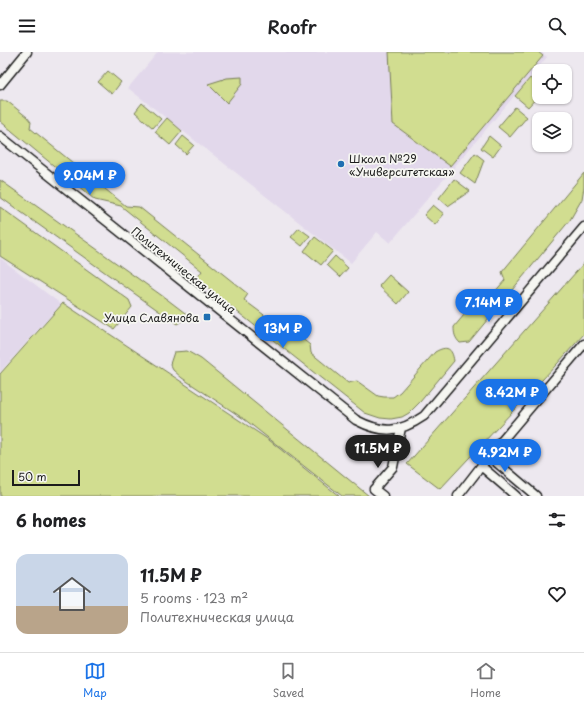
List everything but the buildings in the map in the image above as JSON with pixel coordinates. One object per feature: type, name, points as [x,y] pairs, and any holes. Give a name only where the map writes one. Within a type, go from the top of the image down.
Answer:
[{"type":"street","points":[[0,85],[27,52]]},
{"type":"street","name":"Политехническая улица","points":[[0,136],[356,420],[367,426],[381,429],[390,430],[401,428]]},
{"type":"street","points":[[384,496],[374,489],[393,467],[401,428],[424,416],[584,227]]},
{"type":"street","points":[[458,496],[489,456],[584,345]]},
{"type":"street","points":[[489,456],[536,496]]},
{"type":"street","points":[[481,466],[516,496]]},
{"type":"shaded area","name":"Школа №29 «Университетская»","points":[[158,52],[541,52],[547,57],[541,64],[532,64],[532,75],[390,243],[377,232],[351,263],[128,88]]},
{"type":"shaded area","points":[[0,258],[61,304],[0,372]]},
{"type":"green space","points":[[389,52],[538,52],[543,56],[536,64],[532,64],[532,69],[450,166],[393,124]]},
{"type":"green space","points":[[108,71],[121,82],[112,94],[98,82]]},
{"type":"green space","points":[[242,77],[242,84],[227,103],[208,84],[227,78]]},
{"type":"green space","points":[[530,78],[532,80],[532,103],[528,107],[515,96]]},
{"type":"green space","points":[[0,101],[7,101],[27,117],[31,122],[30,128],[126,206],[139,207],[248,294],[244,300],[283,329],[290,329],[310,345],[311,353],[348,383],[357,381],[378,396],[393,397],[400,392],[435,352],[446,348],[452,353],[454,361],[409,413],[402,417],[391,419],[380,418],[365,413],[196,279],[202,271],[121,206],[95,200],[0,121]]},
{"type":"green space","points":[[142,103],[161,119],[153,128],[135,112]]},
{"type":"green space","points":[[515,107],[527,117],[510,137],[498,127]]},
{"type":"green space","points":[[167,118],[182,131],[170,145],[155,132]]},
{"type":"green space","points":[[183,136],[194,145],[186,154],[176,145]]},
{"type":"green space","points":[[489,136],[501,146],[493,157],[481,148]]},
{"type":"green space","points":[[475,153],[484,160],[475,184],[460,173]]},
{"type":"green space","points":[[584,173],[582,199],[570,220],[469,342],[460,343],[455,336],[454,327],[484,291],[493,294],[505,280],[502,272]]},
{"type":"green space","points":[[454,179],[470,191],[448,206],[439,198]]},
{"type":"green space","points":[[0,180],[189,316],[177,324],[0,197]]},
{"type":"green space","points":[[433,205],[444,214],[435,225],[424,215]]},
{"type":"green space","points":[[0,207],[129,300],[132,307],[114,329],[0,256]]},
{"type":"green space","points":[[299,228],[310,236],[302,246],[291,237]]},
{"type":"green space","points":[[315,237],[333,251],[321,265],[304,251]]},
{"type":"green space","points":[[335,256],[348,268],[340,277],[327,265]]},
{"type":"green space","points":[[584,263],[584,334],[440,489],[407,464]]},
{"type":"green space","points":[[389,275],[408,292],[398,304],[379,286]]},
{"type":"green space","points":[[63,303],[269,440],[339,496],[0,496],[0,374]]},
{"type":"green space","points":[[187,351],[201,359],[369,496],[342,496],[244,419],[182,378],[173,370],[170,364],[174,352]]},
{"type":"place","name":"Школа №29 «Университетская»","points":[[341,164]]},
{"type":"place","name":"Улица Славянова","points":[[207,317]]}]
